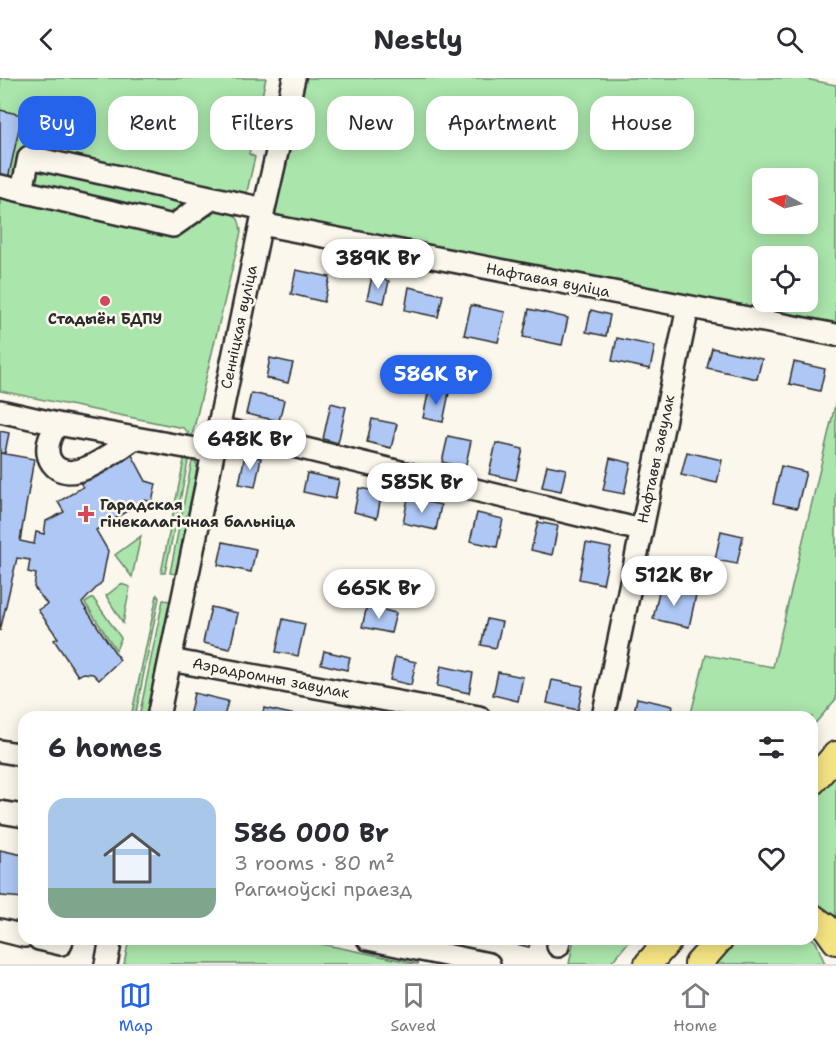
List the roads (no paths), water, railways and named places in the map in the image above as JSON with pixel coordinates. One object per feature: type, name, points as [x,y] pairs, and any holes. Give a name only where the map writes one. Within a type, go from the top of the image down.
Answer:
[{"type":"main road","points":[[818,775],[836,755]]},
{"type":"main road","points":[[818,921],[826,927],[836,941]]},
{"type":"main road","points":[[648,964],[665,945]]},
{"type":"main road","points":[[698,964],[715,945]]},
{"type":"street","name":"Сенніцкая вуліца","points":[[159,711],[262,217],[294,78]]},
{"type":"street","name":"Нафтавая вуліца","points":[[21,191],[29,157],[213,198],[262,217],[688,307],[836,335]]},
{"type":"street","points":[[0,186],[173,226],[213,198]]},
{"type":"street","name":"Нафтавы завулак","points":[[604,711],[688,307]]},
{"type":"street","points":[[0,411],[213,453]]},
{"type":"street","points":[[57,424],[48,442],[48,454],[55,467],[69,473],[84,470],[135,438]]},
{"type":"street","points":[[218,428],[641,530]]},
{"type":"street","name":"Аэрадромны завулак","points":[[170,660],[446,711]]},
{"type":"street","points":[[0,751],[18,754]]},
{"type":"street","points":[[0,812],[18,815]]},
{"type":"street","points":[[0,930],[18,934]]},
{"type":"street","points":[[106,964],[110,945]]},
{"type":"street","points":[[397,945],[489,964]]},
{"type":"place","name":"Стадыён БДПУ","points":[[105,301]]},
{"type":"place","name":"Гарадская гінекалагічная бальніца","points":[[86,514]]}]
